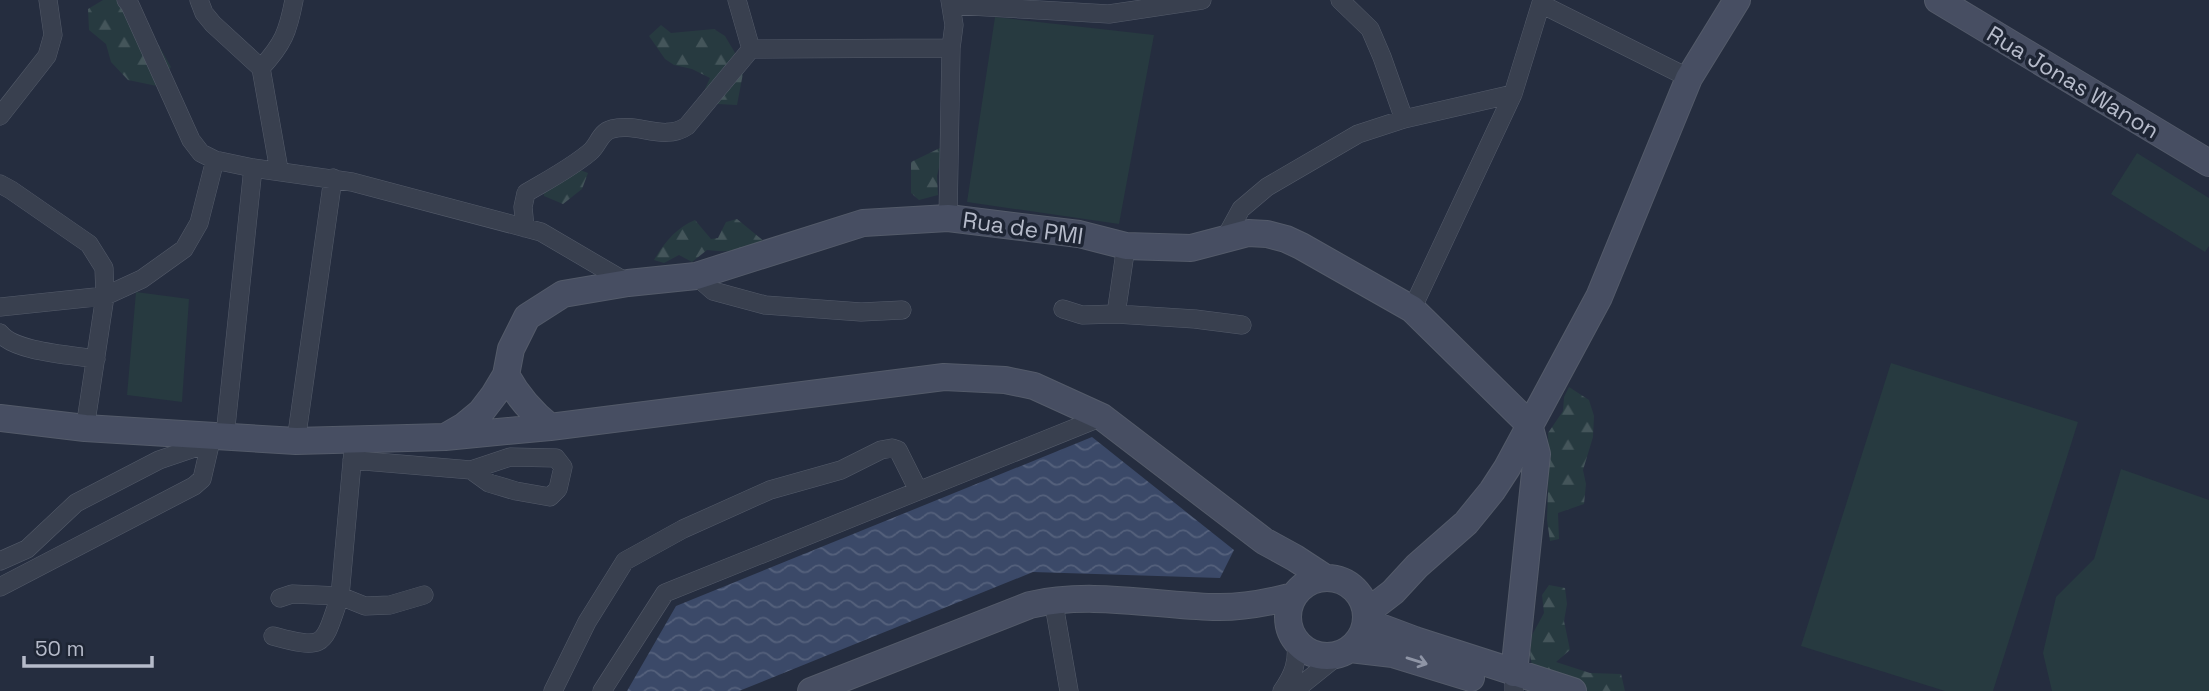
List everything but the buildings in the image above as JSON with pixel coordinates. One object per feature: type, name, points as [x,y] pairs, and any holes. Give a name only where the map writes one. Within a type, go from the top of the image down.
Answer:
[{"type":"main road","points":[[1367,617],[1466,523],[1507,468],[1599,297],[1689,78],[1737,0]]},
{"type":"main road","name":"Rua Jonas Wanon","points":[[1943,1],[2209,163]]},
{"type":"main road","name":"Rua de PMI","points":[[445,436],[464,426],[481,412],[494,395],[506,375],[511,349],[527,317],[563,294],[628,283],[696,276],[863,223],[948,218],[1079,234],[1126,246],[1191,248],[1248,233],[1286,239],[1412,309],[1529,424]]},
{"type":"main road","points":[[506,375],[517,396],[532,413],[550,427]]},
{"type":"main road","points":[[0,418],[85,428],[216,438],[296,440],[353,450],[445,436],[550,427],[944,377],[1005,380],[1034,386],[1102,416],[1264,541],[1295,558],[1316,586]]},
{"type":"main road","points":[[1514,682],[1536,454],[1529,424]]},
{"type":"main road","points":[[811,691],[1030,604],[1053,599],[1137,601],[1214,607],[1254,604],[1316,586],[1382,578],[1418,566]]},
{"type":"main road","points":[[1345,652],[1364,632],[1367,617],[1363,601],[1357,591],[1316,586],[1289,607],[1287,619],[1293,636],[1305,650],[1316,655],[1380,651],[1514,682],[1573,691]]},
{"type":"main road","points":[[1214,607],[1253,617],[1293,636]]},
{"type":"main road","points":[[1367,617],[1514,682]]},
{"type":"street","points":[[0,116],[47,56],[52,36],[48,0]]},
{"type":"street","points":[[125,0],[130,5],[191,140],[201,153],[215,160],[253,168],[333,178],[541,232],[628,283]]},
{"type":"street","points":[[199,0],[204,13],[213,24],[261,68],[279,170]]},
{"type":"street","points":[[261,68],[279,49],[290,21],[294,0]]},
{"type":"street","points":[[737,0],[751,49]]},
{"type":"street","points":[[948,218],[951,48],[954,25],[951,3],[1021,5],[1109,14],[1138,5],[1202,0]]},
{"type":"street","points":[[1340,0],[1370,29],[1404,119]]},
{"type":"street","points":[[1412,309],[1513,94],[1542,2],[1689,78]]},
{"type":"street","points":[[525,228],[523,207],[526,193],[574,165],[594,149],[602,134],[610,129],[678,132],[687,126],[751,49],[951,48]]},
{"type":"street","points":[[1224,240],[1241,209],[1267,187],[1358,134],[1404,119],[1513,94]]},
{"type":"street","points":[[0,307],[106,296],[142,279],[184,249],[199,223],[215,160]]},
{"type":"street","points":[[0,587],[194,486],[202,479],[216,438],[253,168]]},
{"type":"street","points":[[296,440],[333,178]]},
{"type":"street","points":[[0,184],[89,244],[104,268],[106,296],[85,428]]},
{"type":"street","points":[[1116,314],[1126,246]]},
{"type":"street","points":[[696,276],[713,291],[765,305],[861,312],[902,310]]},
{"type":"street","points":[[1063,309],[1082,315],[1116,314],[1242,325]]},
{"type":"street","points":[[0,333],[5,340],[22,346],[96,359]]},
{"type":"street","points":[[602,691],[665,593],[1102,416]]},
{"type":"street","points":[[0,561],[27,549],[76,503],[159,460],[216,438]]},
{"type":"street","points":[[553,691],[587,622],[625,561],[682,529],[770,490],[841,470],[880,450],[892,448],[898,450],[918,490]]},
{"type":"street","points":[[273,636],[304,645],[316,643],[326,635],[340,596],[353,450],[471,470]]},
{"type":"street","points":[[280,598],[292,594],[340,596],[365,606],[390,605],[424,595]]},
{"type":"street","points":[[1053,599],[1069,691]]},
{"type":"street","points":[[1282,691],[1293,676],[1296,665],[1293,636]]},
{"type":"street","points":[[1294,691],[1345,652]]},
{"type":"green space","points":[[103,0],[122,0],[159,46],[171,67],[157,86],[128,80],[111,62],[106,44],[89,30],[88,9]]},
{"type":"green space","points":[[995,17],[1154,35],[1119,224],[967,202]]},
{"type":"green space","points":[[661,25],[671,33],[714,29],[725,36],[744,68],[737,105],[718,104],[710,100],[705,89],[710,78],[665,59],[649,36]]},
{"type":"green space","points":[[944,146],[937,176],[938,195],[919,200],[911,193],[911,162]]},
{"type":"green space","points":[[2137,153],[2209,198],[2209,246],[2205,252],[2111,194]]},
{"type":"green space","points":[[564,164],[588,173],[582,189],[563,204],[544,196],[542,184]]},
{"type":"green space","points":[[737,219],[766,243],[736,250],[707,250],[692,262],[679,255],[664,263],[654,260],[672,236],[688,223],[695,220],[711,239],[718,238],[726,222]]},
{"type":"green space","points":[[136,292],[189,299],[182,402],[127,395]]},
{"type":"green space","points":[[1891,363],[2078,422],[1993,691],[1945,691],[1801,646]]},
{"type":"green space","points":[[1569,387],[1589,400],[1594,416],[1593,437],[1583,470],[1586,484],[1584,504],[1558,513],[1559,539],[1550,541],[1547,520],[1548,433],[1563,411],[1564,397]]},
{"type":"green space","points":[[2121,469],[2209,500],[2209,691],[2052,691],[2043,653],[2056,597],[2094,559]]},
{"type":"green space","points":[[1549,585],[1565,588],[1567,604],[1564,621],[1570,650],[1556,662],[1590,673],[1621,674],[1625,691],[1587,691],[1533,671],[1530,655],[1532,635],[1544,613],[1542,595]]},
{"type":"water","points":[[1092,437],[1234,550],[1220,578],[1033,572],[739,691],[627,691],[676,606]]}]
